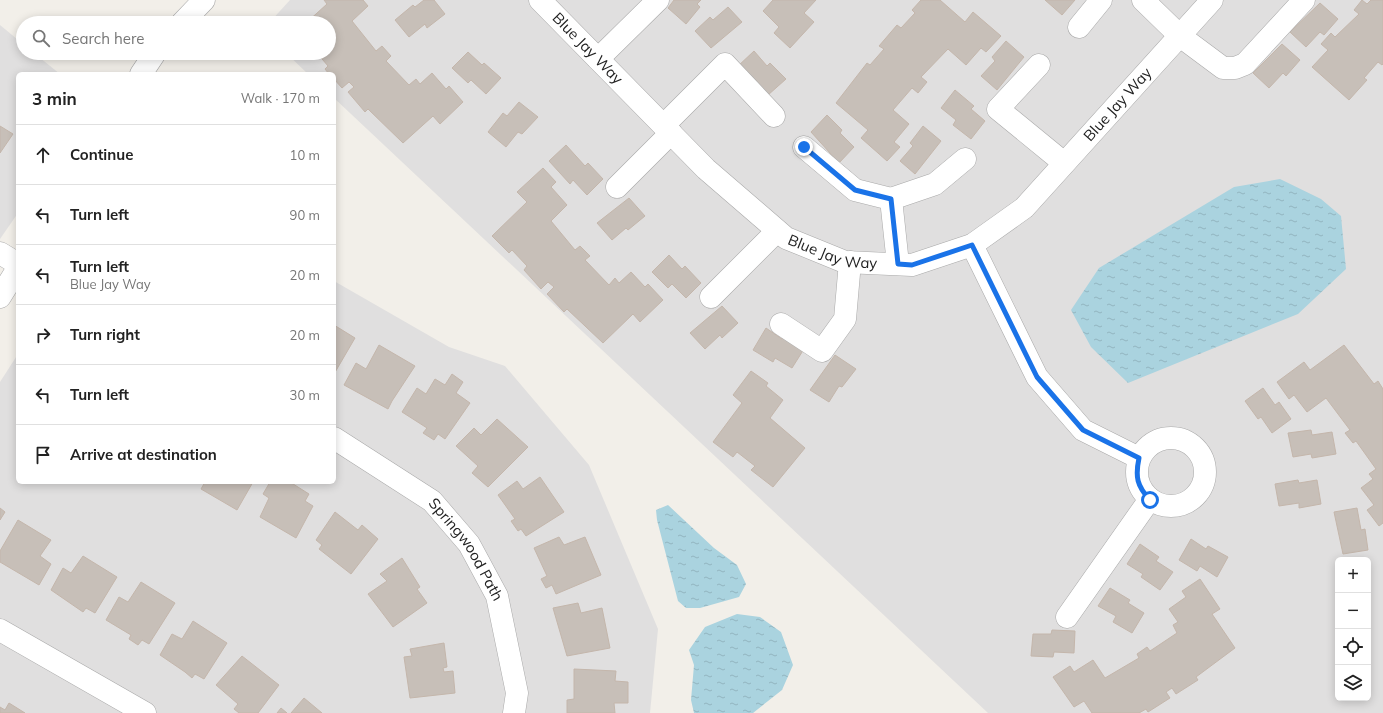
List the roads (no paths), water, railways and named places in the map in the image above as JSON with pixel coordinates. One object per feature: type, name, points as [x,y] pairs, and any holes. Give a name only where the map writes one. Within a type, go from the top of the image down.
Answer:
[{"type":"street","points":[[189,16],[204,0]]},
{"type":"street","name":"Blue Jay Way","points":[[540,0],[706,168],[786,238],[845,262],[912,265],[972,245],[1024,208],[1212,0]]},
{"type":"street","points":[[598,59],[658,0]]},
{"type":"street","points":[[1079,27],[1102,0]]},
{"type":"street","points":[[1143,0],[1180,36],[1223,68],[1235,68],[1245,64],[1304,0]]},
{"type":"street","points":[[142,72],[150,60]]},
{"type":"street","points":[[617,187],[725,64],[774,116]]},
{"type":"street","points":[[1039,65],[998,110],[1064,163]]},
{"type":"street","points":[[804,147],[855,190],[891,199],[936,184],[965,159]]},
{"type":"street","points":[[891,199],[898,264]]},
{"type":"street","points":[[711,297],[777,231]]},
{"type":"street","points":[[972,245],[1037,377],[1083,430],[1139,458]]},
{"type":"street","points":[[0,253],[16,263]]},
{"type":"street","points":[[781,324],[822,351],[846,319],[850,262]]},
{"type":"street","points":[[0,297],[16,271]]},
{"type":"street","points":[[1164,437],[1176,437],[1187,441],[1196,448],[1204,463],[1205,479],[1200,490],[1193,499],[1183,504],[1172,506],[1160,505],[1150,500],[1142,491],[1137,481],[1136,469],[1139,458],[1145,449],[1154,441],[1164,437]]},
{"type":"street","name":"Springwood Path","points":[[336,439],[432,501],[469,544],[497,596],[517,694],[514,713]]},
{"type":"street","points":[[1067,618],[1150,500]]},
{"type":"street","points":[[0,630],[145,713]]},
{"type":"water","points":[[1280,179],[1321,199],[1341,216],[1346,269],[1298,314],[1128,383],[1091,347],[1071,310],[1099,268],[1234,187]]},
{"type":"water","points":[[668,505],[714,548],[737,565],[746,584],[739,597],[700,608],[686,608],[678,601],[657,520],[656,510]]},
{"type":"water","points":[[737,614],[760,617],[781,632],[793,665],[782,690],[753,713],[694,713],[691,700],[694,665],[689,650],[705,627]]}]
